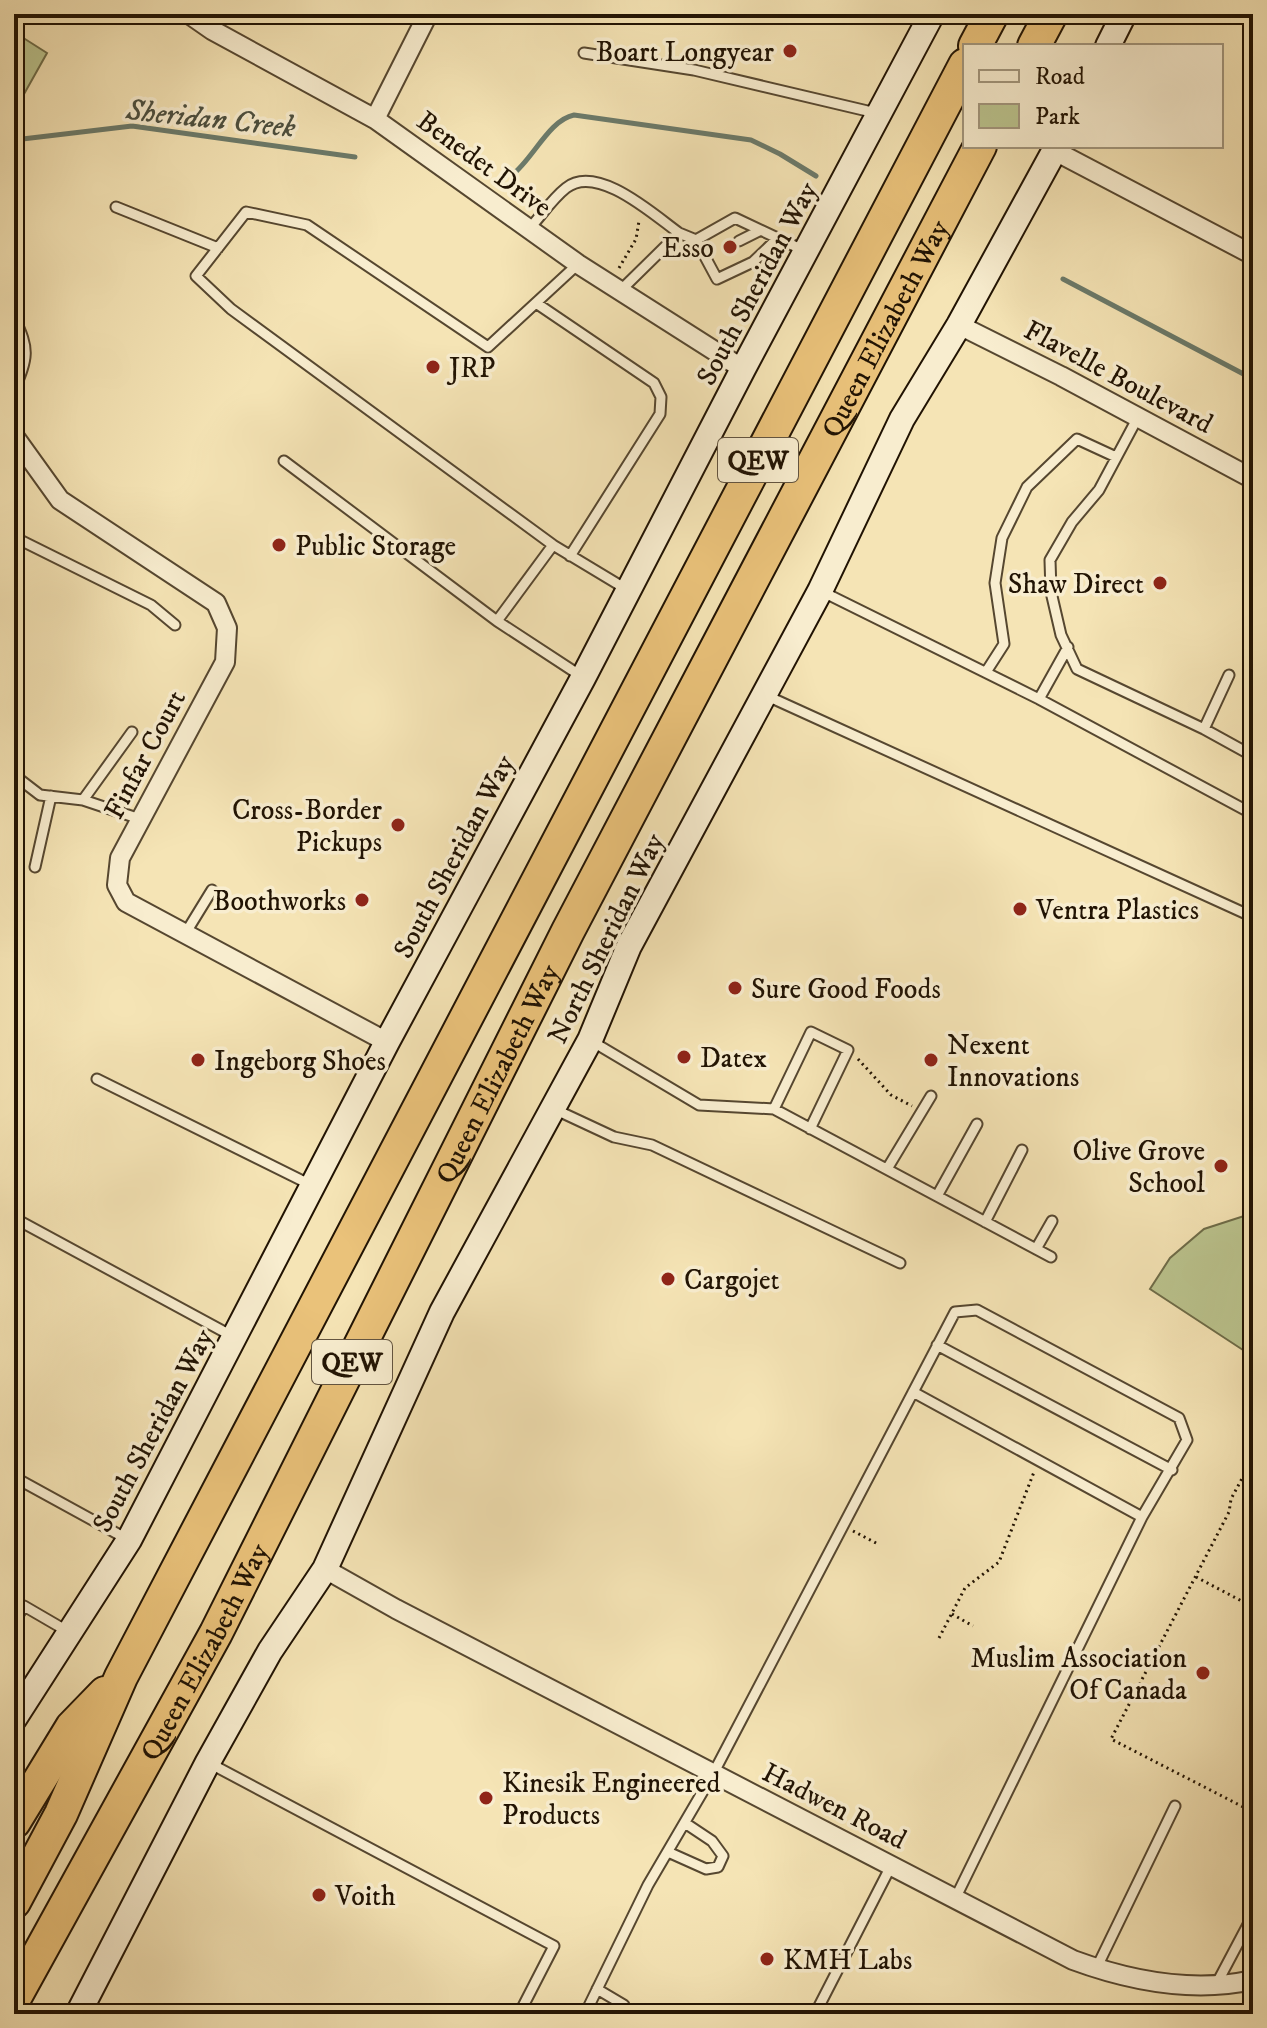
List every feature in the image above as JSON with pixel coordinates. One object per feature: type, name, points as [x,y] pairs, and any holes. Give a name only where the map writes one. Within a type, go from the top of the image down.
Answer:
[{"type":"highway","points":[[976,44],[992,14]]},
{"type":"highway","points":[[1035,44],[1051,14]]},
{"type":"highway","name":"Queen Elizabeth Way","points":[[14,1902],[61,1814],[121,1677],[963,69]]},
{"type":"highway","name":"Queen Elizabeth Way","points":[[14,1999],[127,1789],[216,1633],[568,931],[979,148]]},
{"type":"highway","points":[[14,1822],[72,1727],[121,1677]]},
{"type":"highway","points":[[30,2014],[111,1840],[127,1789]]},
{"type":"street","name":"Benedet Drive","points":[[189,14],[212,30],[375,119],[578,264],[743,369]]},
{"type":"street","points":[[375,119],[428,14]]},
{"type":"street","name":"South Sheridan Way","points":[[14,1719],[129,1540],[311,1185],[583,678],[932,14]]},
{"type":"street","points":[[1109,44],[1124,14]]},
{"type":"street","points":[[1056,148],[1253,255]]},
{"type":"street","name":"North Sheridan Way","points":[[78,2014],[208,1762],[270,1651],[325,1569],[442,1312],[590,1040],[629,946],[820,591],[902,419],[959,325],[1056,148]]},
{"type":"street","name":"Flavelle Boulevard","points":[[959,325],[1253,479]]},
{"type":"street","name":"Finfar Court","points":[[14,436],[60,500],[216,603],[227,628],[225,662],[120,858],[117,885],[126,902],[387,1042]]},
{"type":"street","name":"Hadwen Road","points":[[325,1569],[396,1609],[1073,1960],[1096,1969],[1175,1985],[1216,1986],[1250,1981]]},
{"type":"lane","points":[[584,53],[694,70],[879,113]]},
{"type":"lane","points":[[529,229],[566,188],[576,182],[590,180],[605,184],[679,233],[696,240],[717,279],[753,262],[777,239]]},
{"type":"lane","points":[[116,207],[218,248]]},
{"type":"lane","points":[[578,264],[488,347],[307,225],[246,212],[196,276],[231,309],[553,545],[629,591]]},
{"type":"lane","points":[[696,240],[735,218],[806,252]]},
{"type":"lane","points":[[739,241],[759,231]]},
{"type":"lane","points":[[615,288],[679,233]]},
{"type":"lane","points":[[705,257],[716,252]]},
{"type":"lane","points":[[536,303],[654,383],[661,397],[660,414],[570,556]]},
{"type":"lane","points":[[14,317],[27,345],[14,391]]},
{"type":"lane","points":[[1138,417],[1099,490],[1072,522],[1050,560],[1051,592],[1061,635],[1077,669],[1204,729],[1253,756]]},
{"type":"lane","points":[[986,672],[1004,644],[995,583],[1002,538],[1027,487],[1077,439],[1116,457]]},
{"type":"lane","points":[[284,461],[497,621],[583,678]]},
{"type":"lane","points":[[14,537],[151,605],[175,625]]},
{"type":"lane","points":[[497,621],[553,545]]},
{"type":"lane","points":[[820,591],[1039,699],[1249,812],[1253,805]]},
{"type":"lane","points":[[1039,699],[1068,647]]},
{"type":"lane","points":[[1204,729],[1229,675]]},
{"type":"lane","points":[[765,695],[1253,917]]},
{"type":"lane","points":[[83,800],[132,732]]},
{"type":"lane","points":[[14,775],[40,795],[83,800],[140,819]]},
{"type":"lane","points":[[35,867],[51,796]]},
{"type":"lane","points":[[185,934],[212,890]]},
{"type":"lane","points":[[774,1109],[811,1032],[848,1050],[810,1129]]},
{"type":"lane","points":[[590,1040],[699,1105],[774,1109],[1051,1257]]},
{"type":"lane","points":[[97,1079],[311,1185]]},
{"type":"lane","points":[[887,1169],[931,1096]]},
{"type":"lane","points":[[551,1108],[614,1137],[652,1145],[900,1263]]},
{"type":"lane","points":[[937,1196],[977,1124]]},
{"type":"lane","points":[[985,1222],[1022,1150]]},
{"type":"lane","points":[[14,1218],[235,1338]]},
{"type":"lane","points":[[1036,1249],[1052,1221]]},
{"type":"lane","points":[[585,2014],[648,1885],[713,1774],[955,1312],[977,1310],[1179,1418],[1187,1440],[1142,1517],[955,1899]]},
{"type":"lane","points":[[937,1345],[1172,1470]]},
{"type":"lane","points":[[913,1392],[1142,1517]]},
{"type":"lane","points":[[14,1477],[129,1540]]},
{"type":"lane","points":[[14,1622],[24,1606],[71,1633]]},
{"type":"lane","points":[[208,1762],[554,1946],[519,2014]]},
{"type":"lane","points":[[1096,1969],[1175,1806]]},
{"type":"lane","points":[[668,1852],[706,1869],[718,1867],[723,1856],[719,1848],[685,1823]]},
{"type":"lane","points":[[815,2014],[891,1866]]},
{"type":"lane","points":[[1216,1986],[1253,1915]]},
{"type":"lane","points":[[1250,1981],[1252,2014]]},
{"type":"lane","points":[[597,1989],[624,2005],[618,2014]]},
{"type":"path","points":[[615,288],[636,239],[640,205]]},
{"type":"path","points":[[848,1050],[871,1070],[891,1095],[922,1111]]},
{"type":"path","points":[[1253,1458],[1111,1739],[1253,1812]]},
{"type":"path","points":[[939,1638],[965,1588],[999,1562],[1038,1461]]},
{"type":"path","points":[[843,1527],[878,1544]]},
{"type":"path","points":[[1195,1576],[1253,1607]]},
{"type":"path","points":[[951,1614],[973,1626]]},
{"type":"green space","points":[[14,32],[47,53],[14,112]]},
{"type":"green space","points":[[1253,1216],[1253,1347],[1243,1350],[1150,1289],[1170,1258],[1204,1229]]},
{"type":"waterway","points":[[512,175],[557,124],[574,115],[751,140],[816,176]]},
{"type":"waterway","name":"Sheridan Creek","points":[[14,140],[132,126],[355,157]]},
{"type":"waterway","points":[[1063,279],[1253,379]]},
{"type":"place","name":"Boart Longyear","points":[[790,51]]},
{"type":"place","name":"Esso","points":[[730,247]]},
{"type":"place","name":"JRP","points":[[433,367]]},
{"type":"place","name":"Public Storage","points":[[279,545]]},
{"type":"place","name":"Shaw Direct","points":[[1160,583]]},
{"type":"place","name":"Cross-Border Pickups","points":[[398,825]]},
{"type":"place","name":"Boothworks","points":[[362,900]]},
{"type":"place","name":"Ventra Plastics","points":[[1020,909]]},
{"type":"place","name":"Sure Good Foods","points":[[735,988]]},
{"type":"place","name":"Datex","points":[[684,1057]]},
{"type":"place","name":"Ingeborg Shoes","points":[[198,1060]]},
{"type":"place","name":"Nexent Innovations","points":[[931,1060]]},
{"type":"place","name":"Olive Grove School","points":[[1221,1166]]},
{"type":"place","name":"Cargojet","points":[[668,1279]]},
{"type":"place","name":"Muslim Association Of Canada","points":[[1203,1673]]},
{"type":"place","name":"Kinesik Engineered Products","points":[[486,1798]]},
{"type":"place","name":"Voith","points":[[319,1895]]},
{"type":"place","name":"KMH Labs","points":[[767,1959]]}]
